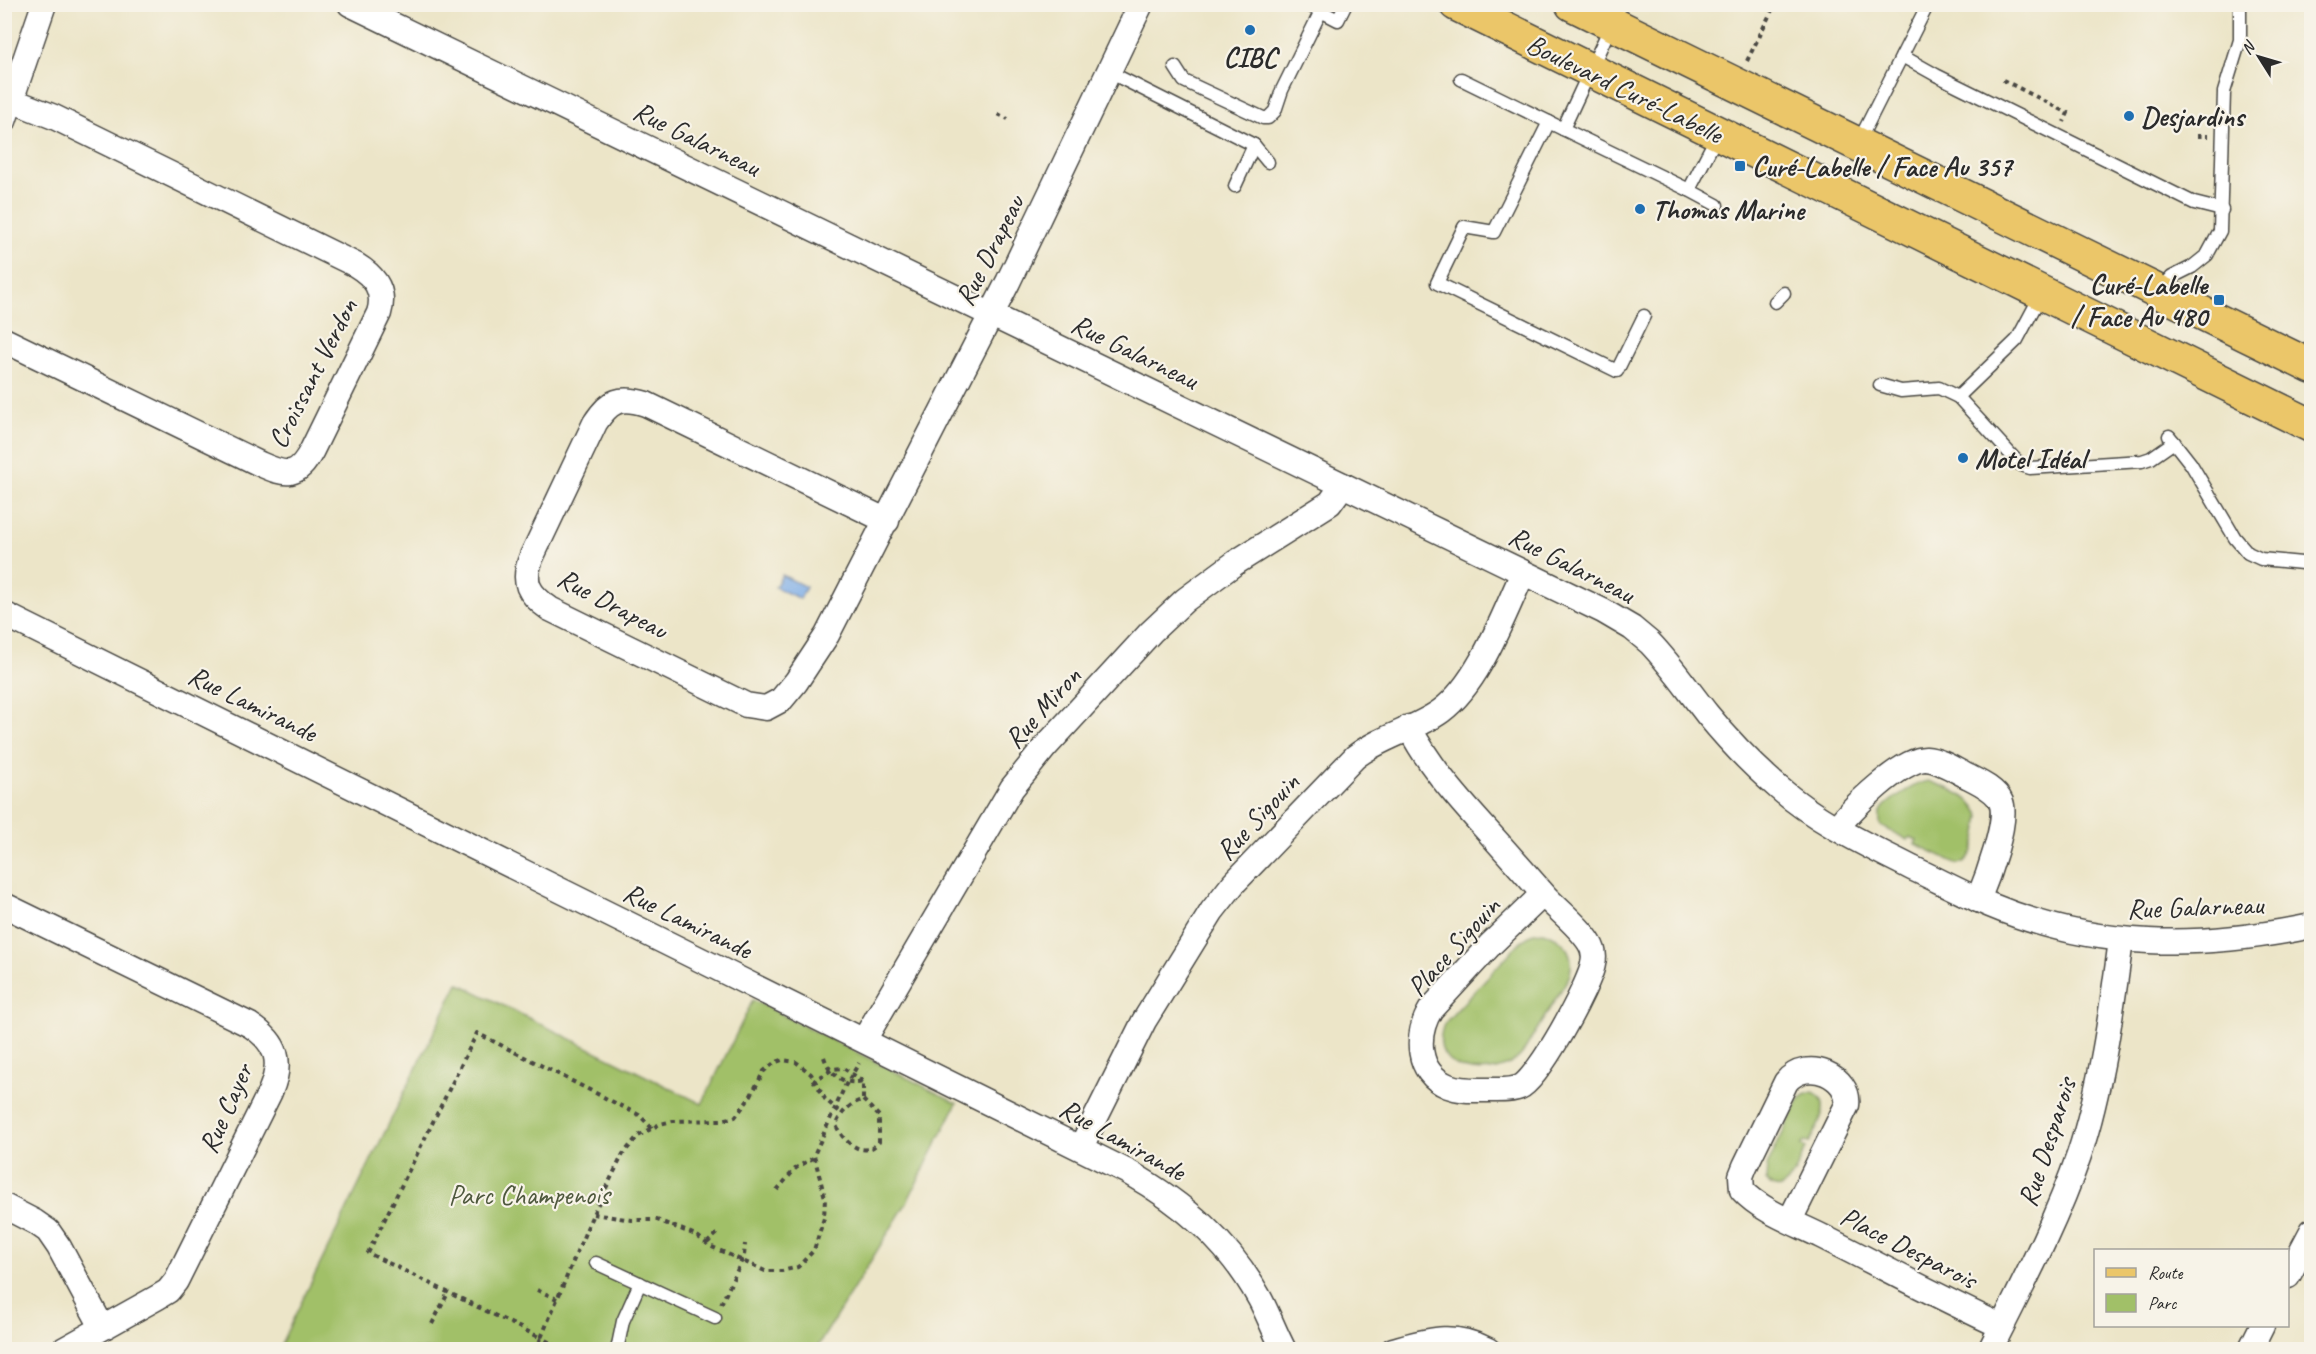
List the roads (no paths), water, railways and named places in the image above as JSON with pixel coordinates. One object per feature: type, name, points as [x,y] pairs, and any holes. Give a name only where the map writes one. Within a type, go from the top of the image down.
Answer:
[{"type":"main road","name":"Boulevard Curé-Labelle","points":[[1456,4],[2312,426]]},
{"type":"main road","name":"Boulevard Curé-Labelle","points":[[1572,4],[1616,14],[1857,145],[2312,367]]},
{"type":"street","points":[[8,111],[44,4]]},
{"type":"street","name":"Rue Galarneau","points":[[350,4],[1603,610],[1641,636],[1664,658],[1715,724],[1742,753],[1791,798],[1837,828],[1978,900],[2046,924],[2121,940],[2177,943],[2222,940],[2312,926]]},
{"type":"street","name":"Rue Drapeau","points":[[887,521],[646,404],[623,400],[606,408],[595,423],[532,556],[526,573],[527,580],[537,600],[550,609],[747,705],[766,708],[776,704],[788,692],[826,635],[887,521],[1142,4]]},
{"type":"street","name":"Croissant Verdon","points":[[4,340],[260,464],[282,472],[293,473],[300,468],[312,450],[380,313],[382,298],[378,284],[373,278],[349,261],[54,117],[8,111]]},
{"type":"street","name":"Rue Miron","points":[[864,1040],[1006,798],[1040,753],[1151,632],[1185,600],[1234,563],[1330,503],[1343,485]]},
{"type":"street","name":"Rue Sigouin","points":[[1081,1147],[1144,1021],[1212,911],[1234,883],[1345,767],[1376,743],[1440,712],[1465,686],[1486,651],[1523,573]]},
{"type":"street","name":"Rue Lamirande","points":[[4,614],[1081,1147],[1161,1191],[1201,1223],[1226,1251],[1252,1286],[1284,1350]]},
{"type":"street","name":"Place Sigouin","points":[[1408,727],[1442,780],[1543,894],[1588,940],[1592,948],[1593,966],[1587,984],[1544,1060],[1524,1085],[1508,1090],[1468,1090],[1441,1083],[1429,1070],[1421,1051],[1421,1029],[1425,1017],[1490,945],[1543,894]]},
{"type":"street","points":[[1837,828],[1862,798],[1914,761],[1935,761],[1973,779],[1997,796],[2002,809],[1999,835],[1978,900]]},
{"type":"street","name":"Rue Cayer","points":[[4,905],[250,1025],[270,1042],[276,1055],[277,1071],[270,1092],[176,1281],[168,1291],[63,1350]]},
{"type":"street","name":"Rue Desparois","points":[[1990,1350],[2049,1227],[2079,1155],[2099,1073],[2121,940]]},
{"type":"street","name":"Place Desparois","points":[[1790,1220],[1847,1105],[1847,1094],[1844,1087],[1814,1069],[1795,1073],[1786,1082],[1741,1176],[1742,1190],[1748,1197],[1790,1220],[2001,1326]]},
{"type":"street","points":[[4,1206],[48,1231],[59,1247],[102,1328]]},
{"type":"street","points":[[2289,1274],[2312,1231]]},
{"type":"street","points":[[2250,1350],[2262,1327]]},
{"type":"street","points":[[1393,1350],[1447,1338],[1463,1340],[1488,1350]]},
{"type":"lane","points":[[1307,4],[1338,20],[1346,4]]},
{"type":"lane","points":[[1857,145],[1928,4]]},
{"type":"lane","points":[[2158,293],[2166,282],[2199,262],[2213,247],[2220,231],[2224,92],[2240,40],[2240,4]]},
{"type":"lane","points":[[1175,67],[1184,81],[1263,118],[1268,118],[1275,111],[1282,90],[1320,11]]},
{"type":"lane","points":[[1563,129],[1616,14]]},
{"type":"lane","points":[[1902,56],[1935,75],[2194,203],[2222,210]]},
{"type":"lane","points":[[1109,72],[1254,145],[1268,162]]},
{"type":"lane","points":[[1461,79],[1717,205]]},
{"type":"lane","points":[[1549,122],[1494,232],[1464,227],[1437,283],[1617,371],[1644,316]]},
{"type":"lane","points":[[1689,190],[1718,133]]},
{"type":"lane","points":[[1235,186],[1254,145]]},
{"type":"lane","points":[[1958,397],[2018,340],[2042,293]]},
{"type":"lane","points":[[1880,385],[1901,392],[1939,388],[1958,397],[2020,465],[2030,468],[2142,461],[2151,458],[2171,439],[2191,464],[2242,547],[2261,559],[2312,564]]},
{"type":"lane","points":[[596,1263],[715,1318]]},
{"type":"lane","points":[[617,1350],[623,1322],[640,1283]]},
{"type":"water","points":[[782,575],[806,587],[800,599],[775,587]]},
{"type":"place","name":"CIBC","points":[[1250,30]]},
{"type":"place","name":"Desjardins","points":[[2129,116]]},
{"type":"place","name":"Curé-Labelle / Face Au 357","points":[[1740,166]]},
{"type":"place","name":"Thomas Marine","points":[[1640,209]]},
{"type":"place","name":"Curé-Labelle / Face Au 480","points":[[2219,300]]},
{"type":"place","name":"Motel Idéal","points":[[1963,458]]},
{"type":"park label","name":"Parc Champenois","points":[[529,1194]]}]
